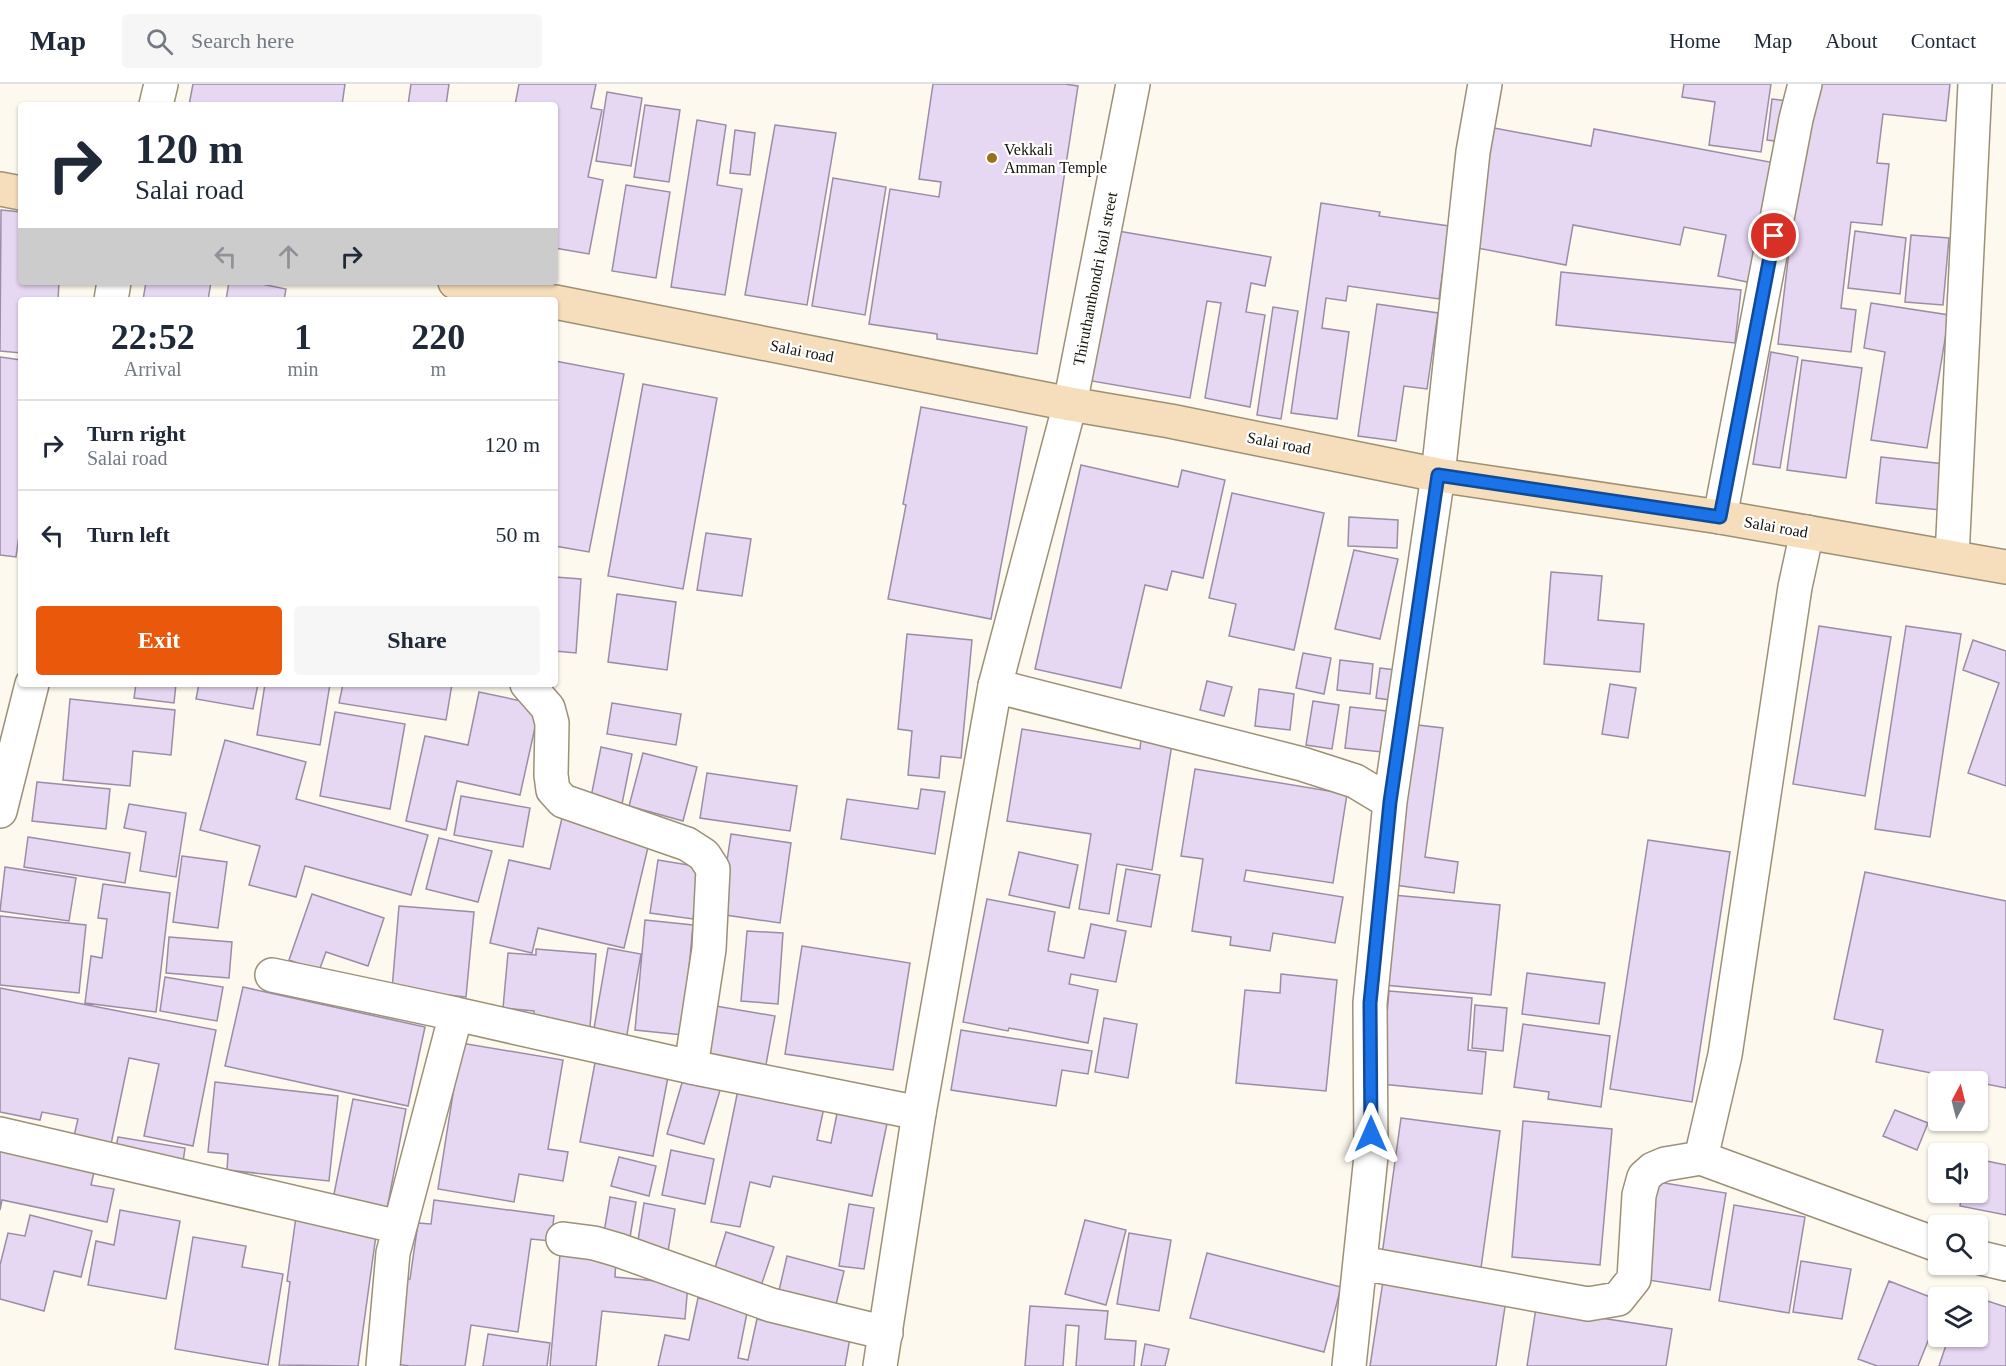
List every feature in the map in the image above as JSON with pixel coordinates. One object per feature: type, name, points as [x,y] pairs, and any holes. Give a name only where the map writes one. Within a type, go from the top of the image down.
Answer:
[{"type":"main road","points":[[0,189],[18,192]]},
{"type":"main road","points":[[470,285],[531,297]]},
{"type":"main road","name":"Salai road","points":[[558,303],[1438,475],[1720,517],[2006,567]]},
{"type":"street","points":[[157,102],[161,84]]},
{"type":"street","name":"Thiruthanthondri koil street","points":[[880,1366],[919,1113],[995,686],[1070,404],[1133,84]]},
{"type":"street","points":[[1350,1366],[1371,1156],[1370,1003],[1390,802],[1438,475],[1473,152],[1485,84]]},
{"type":"street","points":[[1720,517],[1796,119],[1805,84]]},
{"type":"street","points":[[1952,558],[1975,84]]},
{"type":"street","points":[[1701,1158],[1725,1055],[1795,587],[1807,532]]},
{"type":"street","points":[[995,686],[1302,764],[1355,781],[1390,802]]},
{"type":"street","points":[[0,811],[31,687]]},
{"type":"street","points":[[530,687],[548,708],[552,723],[553,790],[563,801],[687,844],[704,855],[713,868],[709,949],[691,1067]]},
{"type":"street","points":[[272,975],[691,1067],[919,1113]]},
{"type":"street","points":[[383,1366],[393,1253],[456,1014]]},
{"type":"street","points":[[0,1134],[399,1227]]},
{"type":"street","points":[[1361,1263],[1588,1304],[1618,1299],[1634,1279],[1639,1196],[1644,1177],[1653,1169],[1665,1164],[1701,1158],[1928,1241]]},
{"type":"street","points":[[562,1239],[594,1243],[618,1250],[771,1305],[886,1333]]},
{"type":"street","points":[[1988,1260],[2006,1264]]},
{"type":"building","points":[[193,84],[345,84],[342,102],[190,102]]},
{"type":"building","points":[[411,84],[449,84],[446,102],[408,102]]},
{"type":"building","points":[[519,84],[596,84],[591,108],[602,110],[588,177],[603,180],[589,254],[558,249],[558,102],[516,102]]},
{"type":"building","points":[[933,84],[1065,84],[1078,86],[1037,354],[937,339],[937,334],[869,324],[890,189],[939,197],[941,182],[919,179]]},
{"type":"building","points":[[1684,84],[1771,84],[1761,152],[1709,145],[1715,102],[1682,97]]},
{"type":"building","points":[[1809,84],[1950,84],[1946,121],[1883,114],[1877,163],[1889,164],[1882,225],[1851,222],[1841,308],[1856,310],[1851,352],[1778,344]]},
{"type":"building","points":[[607,92],[642,98],[631,166],[596,161]]},
{"type":"building","points":[[1772,99],[1787,101],[1781,142],[1767,140]]},
{"type":"building","points":[[645,105],[680,110],[669,182],[634,177]]},
{"type":"building","points":[[697,120],[726,125],[717,185],[742,189],[725,295],[671,287]]},
{"type":"building","points":[[775,125],[836,133],[807,305],[745,295]]},
{"type":"building","points":[[1494,128],[1591,146],[1594,129],[1775,163],[1752,283],[1718,276],[1726,235],[1684,227],[1680,245],[1573,225],[1566,265],[1472,247]]},
{"type":"building","points":[[735,130],[755,133],[750,175],[730,173]]},
{"type":"building","points":[[833,178],[886,187],[865,315],[812,306]]},
{"type":"building","points":[[626,185],[670,192],[656,278],[612,271]]},
{"type":"building","points":[[1321,203],[1380,212],[1379,216],[1449,226],[1439,299],[1348,286],[1346,301],[1326,298],[1322,328],[1349,332],[1337,419],[1291,413]]},
{"type":"building","points":[[1,210],[18,212],[18,285],[59,285],[58,297],[18,297],[18,353],[0,351]]},
{"type":"building","points":[[1112,230],[1271,257],[1265,286],[1251,283],[1246,312],[1265,315],[1250,407],[1205,398],[1221,303],[1207,301],[1190,398],[1086,380]]},
{"type":"building","points":[[1855,231],[1906,238],[1900,294],[1848,288]]},
{"type":"building","points":[[1911,235],[1949,238],[1943,305],[1905,302]]},
{"type":"building","points":[[1561,272],[1741,290],[1735,343],[1556,325]]},
{"type":"building","points":[[146,285],[210,285],[208,297],[144,297]]},
{"type":"building","points":[[228,285],[267,285],[286,289],[285,297],[226,297]]},
{"type":"building","points":[[1871,303],[1949,315],[1927,448],[1871,440],[1885,352],[1864,348]]},
{"type":"building","points":[[1377,304],[1438,313],[1427,389],[1404,386],[1396,441],[1358,436]]},
{"type":"building","points":[[1273,307],[1298,311],[1281,419],[1257,415]]},
{"type":"building","points":[[1771,352],[1798,357],[1780,468],[1753,464]]},
{"type":"building","points":[[0,357],[18,360],[18,543],[16,557],[0,555]]},
{"type":"building","points":[[1802,360],[1862,368],[1846,478],[1787,470]]},
{"type":"building","points":[[558,362],[624,374],[589,552],[558,547]]},
{"type":"building","points":[[643,384],[717,398],[683,589],[608,576]]},
{"type":"building","points":[[921,407],[1027,427],[991,619],[888,599],[906,505],[903,504]]},
{"type":"building","points":[[1881,457],[1945,464],[1940,510],[1876,503]]},
{"type":"building","points":[[1081,465],[1178,487],[1182,470],[1225,480],[1203,578],[1172,571],[1167,590],[1145,585],[1121,688],[1035,669]]},
{"type":"building","points":[[1232,493],[1324,513],[1294,650],[1229,636],[1236,604],[1209,598]]},
{"type":"building","points":[[1349,517],[1398,520],[1397,548],[1348,546]]},
{"type":"building","points":[[706,533],[751,539],[742,596],[697,590]]},
{"type":"building","points":[[1354,550],[1398,559],[1380,639],[1335,629]]},
{"type":"building","points":[[1551,572],[1602,576],[1598,620],[1644,624],[1640,672],[1544,664]]},
{"type":"building","points":[[558,577],[581,579],[576,653],[558,651]]},
{"type":"building","points":[[617,594],[676,602],[667,670],[608,662]]},
{"type":"building","points":[[1819,626],[1891,637],[1865,796],[1793,784]]},
{"type":"building","points":[[1906,626],[1961,634],[1930,837],[1875,829]]},
{"type":"building","points":[[907,634],[972,640],[961,758],[941,756],[939,778],[908,775],[912,731],[898,729]]},
{"type":"building","points":[[1973,640],[2006,651],[2006,786],[1968,773],[1999,683],[1963,670]]},
{"type":"building","points":[[1303,653],[1331,658],[1324,694],[1296,688]]},
{"type":"building","points":[[1340,660],[1373,664],[1370,694],[1337,690]]},
{"type":"building","points":[[1380,668],[1403,671],[1398,701],[1376,698]]},
{"type":"building","points":[[1207,681],[1232,687],[1224,716],[1200,710]]},
{"type":"building","points":[[1610,684],[1636,688],[1628,738],[1602,734]]},
{"type":"building","points":[[136,687],[176,687],[174,703],[134,698]]},
{"type":"building","points":[[198,687],[257,687],[253,709],[196,699]]},
{"type":"building","points":[[265,687],[330,687],[320,745],[257,735]]},
{"type":"building","points":[[342,687],[452,687],[446,720],[339,703]]},
{"type":"building","points":[[1259,689],[1294,694],[1290,730],[1255,726]]},
{"type":"building","points":[[479,692],[540,705],[520,795],[457,781],[446,830],[406,821],[425,736],[468,745]]},
{"type":"building","points":[[70,699],[175,710],[171,755],[133,751],[130,786],[63,780]]},
{"type":"building","points":[[1313,701],[1339,705],[1332,749],[1306,745]]},
{"type":"building","points":[[612,703],[681,714],[676,745],[607,734]]},
{"type":"building","points":[[1350,707],[1387,711],[1382,752],[1345,748]]},
{"type":"building","points":[[335,712],[405,724],[390,809],[320,796]]},
{"type":"building","points":[[1409,724],[1443,728],[1425,857],[1458,862],[1454,893],[1387,884]]},
{"type":"building","points":[[1022,729],[1140,749],[1141,739],[1172,744],[1152,870],[1117,864],[1109,914],[1079,909],[1091,834],[1007,821]]},
{"type":"building","points":[[225,740],[306,762],[296,799],[428,835],[411,895],[305,866],[296,897],[249,885],[260,846],[200,830]]},
{"type":"building","points":[[601,747],[632,754],[622,804],[591,797]]},
{"type":"building","points":[[643,753],[697,767],[683,821],[629,806]]},
{"type":"building","points":[[1195,769],[1347,794],[1333,883],[1246,870],[1244,881],[1343,897],[1335,943],[1273,933],[1270,951],[1230,945],[1231,937],[1192,931],[1203,859],[1181,856]]},
{"type":"building","points":[[707,773],[797,786],[790,831],[700,818]]},
{"type":"building","points":[[37,782],[110,789],[106,829],[32,821]]},
{"type":"building","points":[[921,789],[945,792],[935,854],[841,839],[847,799],[918,809]]},
{"type":"building","points":[[461,796],[530,808],[523,847],[454,835]]},
{"type":"building","points":[[129,804],[186,813],[176,877],[140,871],[146,832],[124,828]]},
{"type":"building","points":[[562,818],[650,839],[624,948],[538,928],[532,953],[490,943],[509,860],[550,869]]},
{"type":"building","points":[[731,834],[791,843],[780,923],[719,914]]},
{"type":"building","points":[[28,837],[130,853],[125,883],[24,867]]},
{"type":"building","points":[[439,838],[492,851],[478,902],[426,889]]},
{"type":"building","points":[[1648,840],[1730,852],[1692,1102],[1610,1089]]},
{"type":"building","points":[[1019,852],[1078,865],[1069,908],[1009,895]]},
{"type":"building","points":[[182,856],[227,862],[218,928],[173,922]]},
{"type":"building","points":[[658,860],[701,867],[693,919],[650,913]]},
{"type":"building","points":[[5,867],[76,878],[69,921],[0,911]]},
{"type":"building","points":[[1126,869],[1160,875],[1151,927],[1117,921]]},
{"type":"building","points":[[1865,872],[2006,901],[2006,1088],[1988,1084],[1988,1071],[1928,1072],[1876,1062],[1883,1030],[1834,1019]]},
{"type":"building","points":[[103,884],[170,893],[156,1012],[85,1003],[91,956],[102,958],[107,919],[98,918]]},
{"type":"building","points":[[312,894],[384,918],[368,966],[326,952],[319,971],[289,960]]},
{"type":"building","points":[[1393,895],[1500,905],[1491,995],[1384,985]]},
{"type":"building","points":[[987,899],[1055,912],[1048,951],[1084,958],[1091,924],[1126,931],[1116,982],[1071,974],[1069,984],[1098,990],[1088,1043],[963,1022]]},
{"type":"building","points":[[399,906],[474,912],[466,997],[392,989]]},
{"type":"building","points":[[0,916],[86,925],[79,993],[0,985]]},
{"type":"building","points":[[645,920],[693,925],[683,1035],[635,1030]]},
{"type":"building","points":[[747,931],[783,933],[778,1004],[741,1001]]},
{"type":"building","points":[[169,937],[232,942],[229,978],[166,973]]},
{"type":"building","points":[[802,946],[910,963],[893,1070],[785,1054]]},
{"type":"building","points":[[608,948],[641,954],[626,1040],[593,1034]]},
{"type":"building","points":[[536,949],[596,954],[590,1027],[534,1023],[534,1011],[503,1008],[508,953],[536,955]]},
{"type":"building","points":[[1527,973],[1605,983],[1599,1024],[1522,1014]]},
{"type":"building","points":[[1281,974],[1337,980],[1326,1091],[1236,1083],[1245,990],[1280,993]]},
{"type":"building","points":[[165,977],[223,987],[217,1021],[160,1011]]},
{"type":"building","points":[[243,987],[425,1027],[408,1106],[225,1066]]},
{"type":"building","points":[[0,988],[216,1030],[193,1146],[144,1136],[159,1064],[129,1058],[111,1144],[74,1136],[78,1119],[42,1112],[40,1120],[0,1112]]},
{"type":"building","points":[[1389,991],[1472,998],[1468,1050],[1486,1052],[1482,1094],[1381,1084]]},
{"type":"building","points":[[704,1004],[775,1016],[765,1070],[694,1058]]},
{"type":"building","points":[[1475,1005],[1507,1008],[1503,1051],[1472,1048]]},
{"type":"building","points":[[1104,1018],[1137,1024],[1128,1078],[1095,1072]]},
{"type":"building","points":[[1523,1024],[1610,1036],[1601,1107],[1548,1099],[1549,1092],[1514,1087]]},
{"type":"building","points":[[961,1030],[1092,1051],[1088,1074],[1062,1070],[1056,1106],[951,1090]]},
{"type":"building","points":[[461,1043],[563,1060],[548,1149],[568,1152],[563,1181],[519,1174],[514,1202],[438,1189]]},
{"type":"building","points":[[595,1063],[668,1077],[653,1156],[580,1142]]},
{"type":"building","points":[[684,1076],[721,1087],[704,1144],[667,1134]]},
{"type":"building","points":[[215,1082],[338,1096],[329,1181],[227,1170],[228,1154],[208,1152]]},
{"type":"building","points":[[739,1085],[825,1103],[817,1140],[831,1143],[839,1104],[889,1114],[872,1196],[773,1176],[770,1187],[750,1182],[740,1227],[711,1222]]},
{"type":"building","points":[[353,1099],[406,1109],[387,1209],[333,1199]]},
{"type":"building","points":[[1895,1110],[1928,1123],[1917,1150],[1883,1136]]},
{"type":"building","points":[[1401,1118],[1500,1131],[1481,1268],[1382,1255]]},
{"type":"building","points":[[1523,1121],[1612,1129],[1600,1265],[1512,1257]]},
{"type":"building","points":[[118,1137],[185,1148],[182,1169],[114,1158]]},
{"type":"building","points":[[0,1144],[96,1164],[91,1185],[114,1189],[107,1222],[2,1200],[0,1210]]},
{"type":"building","points":[[671,1150],[714,1159],[705,1204],[662,1195]]},
{"type":"building","points":[[619,1157],[656,1166],[649,1196],[611,1186]]},
{"type":"building","points":[[1988,1161],[2006,1165],[2006,1215],[1960,1206],[1960,1203],[1988,1203]]},
{"type":"building","points":[[1652,1181],[1726,1193],[1710,1290],[1636,1278]]},
{"type":"building","points":[[610,1197],[636,1202],[629,1243],[603,1238]]},
{"type":"building","points":[[434,1200],[554,1216],[551,1241],[531,1239],[518,1332],[471,1325],[465,1366],[395,1364],[407,1279],[410,1279],[418,1223],[431,1224]]},
{"type":"building","points":[[644,1203],[675,1209],[667,1258],[636,1253]]},
{"type":"building","points":[[849,1204],[874,1208],[864,1269],[839,1266]]},
{"type":"building","points":[[1734,1205],[1805,1217],[1789,1313],[1719,1301]]},
{"type":"building","points":[[120,1210],[180,1221],[166,1299],[88,1285],[96,1241],[114,1245]]},
{"type":"building","points":[[30,1215],[92,1231],[81,1277],[54,1271],[44,1311],[0,1299],[0,1265],[8,1233],[25,1236]]},
{"type":"building","points":[[296,1217],[377,1228],[358,1366],[279,1365]]},
{"type":"building","points":[[1085,1220],[1126,1230],[1106,1305],[1065,1294]]},
{"type":"building","points":[[726,1232],[774,1247],[761,1286],[714,1271]]},
{"type":"building","points":[[1129,1233],[1171,1240],[1159,1311],[1117,1304]]},
{"type":"building","points":[[193,1237],[246,1246],[242,1267],[283,1274],[268,1365],[175,1349]]},
{"type":"building","points":[[1207,1253],[1341,1287],[1324,1352],[1190,1318]]},
{"type":"building","points":[[560,1254],[616,1259],[615,1277],[688,1284],[685,1319],[602,1311],[596,1366],[550,1366]]},
{"type":"building","points":[[787,1256],[844,1271],[835,1309],[778,1295]]},
{"type":"building","points":[[1801,1261],[1851,1269],[1842,1319],[1793,1312]]},
{"type":"building","points":[[1383,1281],[1506,1300],[1496,1366],[1370,1366]]},
{"type":"building","points":[[1889,1281],[1928,1296],[1928,1341],[1918,1366],[1877,1366],[1858,1359]]},
{"type":"building","points":[[698,1298],[748,1308],[738,1358],[748,1360],[757,1319],[850,1338],[845,1366],[658,1366],[665,1335],[689,1340]]},
{"type":"building","points":[[1988,1301],[2006,1307],[2006,1366],[1939,1366],[1945,1347],[1988,1347]]},
{"type":"building","points":[[1030,1306],[1108,1311],[1105,1339],[1136,1341],[1134,1366],[1076,1366],[1079,1326],[1066,1325],[1063,1366],[1025,1366]]},
{"type":"building","points":[[1536,1308],[1672,1329],[1666,1366],[1527,1366]]},
{"type":"building","points":[[488,1334],[550,1343],[547,1366],[483,1366]]},
{"type":"building","points":[[1145,1344],[1169,1349],[1165,1366],[1141,1366]]},
{"type":"place","name":"Vekkali Amman Temple","points":[[992,158]]},
{"type":"route","points":[[1371,1134],[1370,1003],[1390,802],[1438,475],[1720,517],[1774,236]]}]
